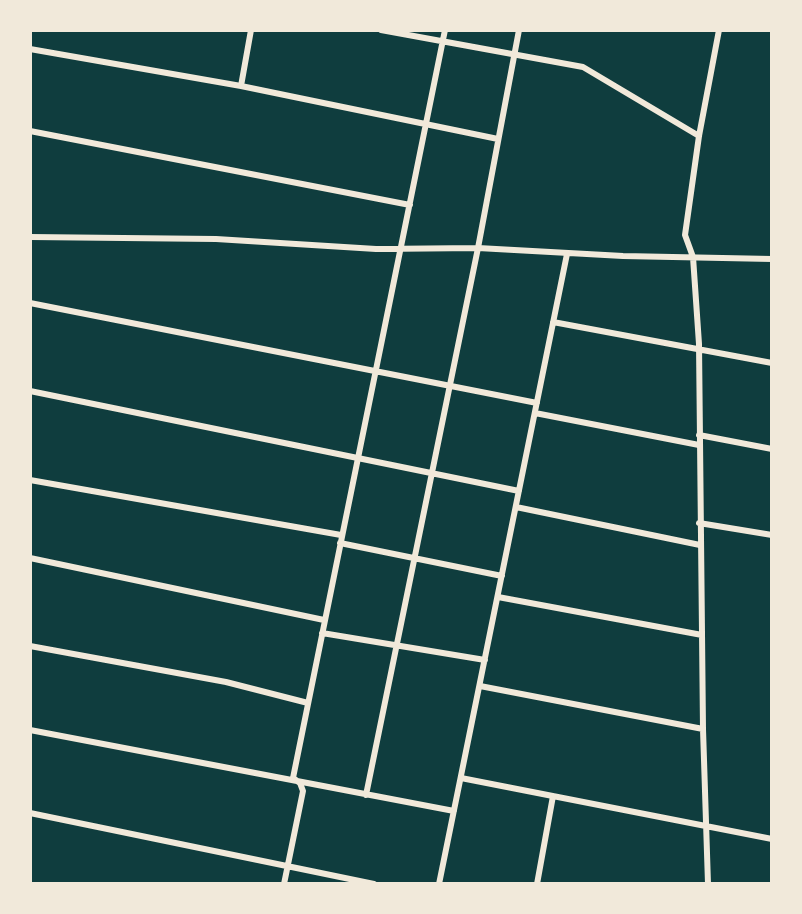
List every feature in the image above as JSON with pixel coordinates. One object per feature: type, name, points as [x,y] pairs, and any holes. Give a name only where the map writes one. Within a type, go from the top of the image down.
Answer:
[{"type":"street","points":[[241,86],[251,30]]},
{"type":"street","points":[[381,30],[443,43],[583,66],[699,136]]},
{"type":"street","points":[[284,884],[303,790],[300,783],[293,778],[445,30]]},
{"type":"street","points":[[366,795],[478,248],[519,30]]},
{"type":"street","points":[[708,884],[699,523],[699,350],[693,257],[685,235],[699,136],[719,30]]},
{"type":"street","points":[[30,49],[241,86],[498,139]]},
{"type":"street","points":[[30,130],[410,206]]},
{"type":"street","points":[[30,237],[216,239],[400,249],[478,248],[567,254],[772,260]]},
{"type":"street","points":[[439,884],[567,254]]},
{"type":"street","points":[[30,303],[537,403]]},
{"type":"street","points":[[553,322],[772,363]]},
{"type":"street","points":[[30,391],[357,456],[519,491]]},
{"type":"street","points":[[535,413],[699,445]]},
{"type":"street","points":[[699,435],[772,449]]},
{"type":"street","points":[[30,480],[341,539],[502,576]]},
{"type":"street","points":[[516,507],[700,545]]},
{"type":"street","points":[[699,523],[772,535]]},
{"type":"street","points":[[30,558],[324,621]]},
{"type":"street","points":[[498,597],[702,635]]},
{"type":"street","points":[[322,633],[485,660]]},
{"type":"street","points":[[30,646],[226,682],[308,703]]},
{"type":"street","points":[[480,686],[703,729]]},
{"type":"street","points":[[30,730],[454,811]]},
{"type":"street","points":[[461,778],[772,838]]},
{"type":"street","points":[[537,884],[552,796]]},
{"type":"street","points":[[30,813],[374,884]]}]
